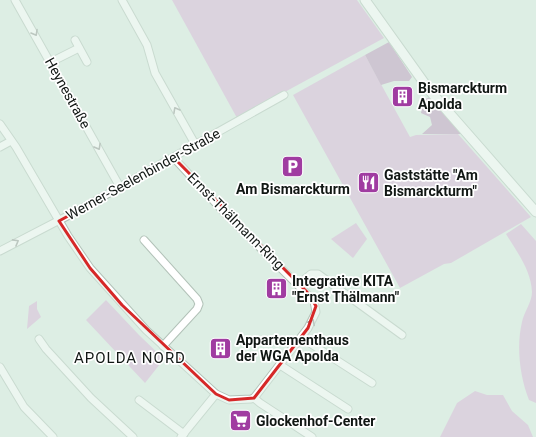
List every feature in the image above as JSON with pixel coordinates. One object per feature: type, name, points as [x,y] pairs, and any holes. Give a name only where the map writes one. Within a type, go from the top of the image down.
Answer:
[{"type":"main road","points":[[365,0],[430,91],[536,212]]},
{"type":"street","name":"Heynestraße","points":[[15,0],[120,187]]},
{"type":"street","points":[[122,0],[147,45],[155,73],[195,144]]},
{"type":"street","points":[[75,40],[87,62]]},
{"type":"street","points":[[51,62],[80,48]]},
{"type":"street","name":"Werner-Seelenbinder-Straße","points":[[0,251],[174,158],[195,144],[284,95]]},
{"type":"street","points":[[0,124],[90,268],[122,305],[163,346],[216,394],[229,400],[254,398],[312,437]]},
{"type":"street","points":[[0,147],[12,141]]},
{"type":"street","name":"Ernst-Thälmann-Ring","points":[[174,158],[222,210],[299,284],[314,301],[316,312],[314,319],[302,338],[254,398]]},
{"type":"street","points":[[144,240],[197,299],[199,304],[197,309],[163,346]]},
{"type":"street","points":[[299,284],[311,274],[318,274],[402,334]]},
{"type":"street","points":[[39,338],[46,349],[91,398],[133,437]]},
{"type":"street","points":[[302,338],[372,383]]},
{"type":"street","points":[[280,365],[348,409]]},
{"type":"street","points":[[1,370],[24,407],[53,437]]},
{"type":"street","points":[[139,400],[182,436],[216,394]]},
{"type":"highlighted area","points":[[174,158],[307,292],[316,306],[308,328],[254,398],[229,400],[216,394],[122,305],[90,268],[59,221]]},
{"type":"shaded area","points":[[172,0],[357,0],[384,38],[237,118]]},
{"type":"shaded area","points":[[389,42],[412,77],[409,81],[394,81],[381,85],[365,55]]},
{"type":"shaded area","points":[[365,55],[410,137],[416,135],[458,134],[531,217],[451,263],[444,264],[400,288],[293,95]]},
{"type":"shaded area","points":[[430,97],[461,134],[422,134],[432,125],[430,117],[421,113],[421,101]]},
{"type":"shaded area","points":[[356,223],[367,239],[353,258],[331,239]]},
{"type":"shaded area","points":[[521,224],[536,241],[536,403],[529,400],[523,382],[519,352],[522,322],[532,296],[531,284],[523,262],[506,234]]},
{"type":"shaded area","points":[[106,300],[164,359],[145,383],[86,320]]},
{"type":"shaded area","points":[[37,301],[37,309],[41,317],[27,329],[29,306]]},
{"type":"shaded area","points":[[475,391],[487,395],[503,395],[512,411],[528,425],[533,437],[440,437],[457,403]]},
{"type":"place","name":"Bismarckturm Apolda","points":[[403,96]]},
{"type":"place","name":"Am Bismarckturm","points":[[293,167]]},
{"type":"place","name":"Gaststätte \"Am Bismarckturm\"","points":[[369,183]]},
{"type":"place","name":"Integrative KITA \"Ernst Thälmann\"","points":[[276,289]]},
{"type":"place","name":"Appartementhaus der WGA Apolda","points":[[220,348]]},
{"type":"place","name":"Glockenhof-Center","points":[[240,421]]},
{"type":"district","name":"APOLDA NORD","points":[[130,358]]}]
